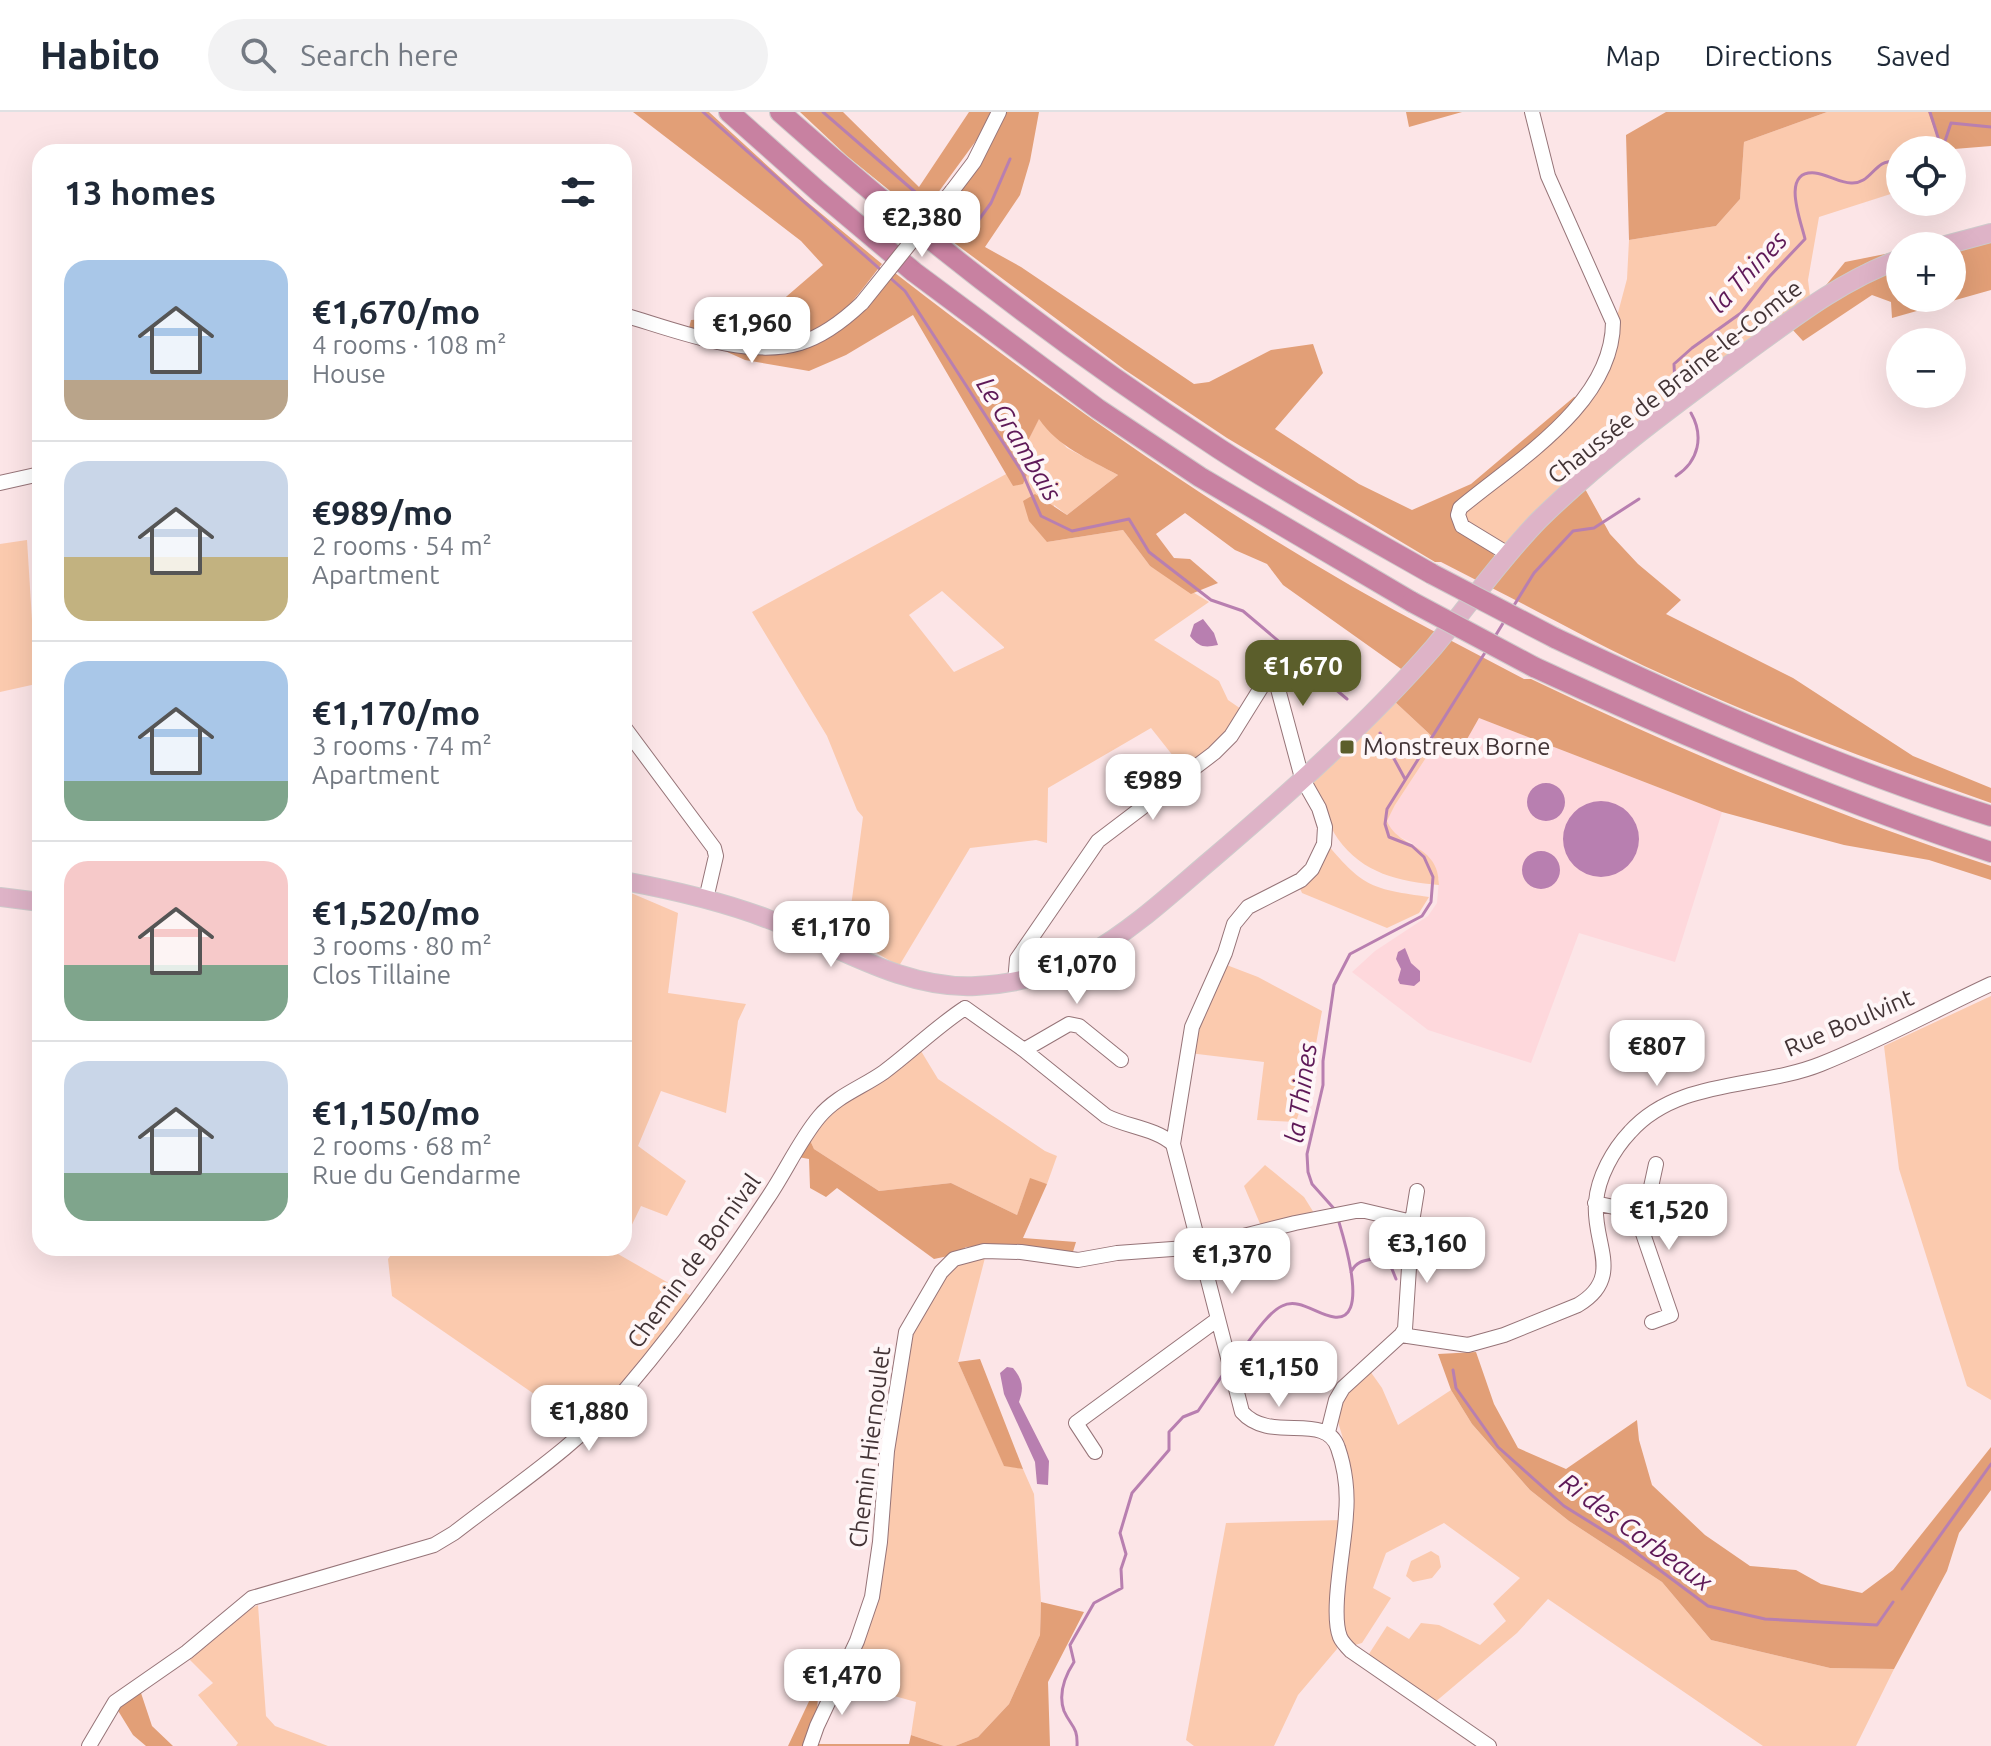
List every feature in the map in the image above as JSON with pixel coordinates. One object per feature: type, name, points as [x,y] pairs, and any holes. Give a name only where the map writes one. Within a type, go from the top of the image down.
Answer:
[{"type":"highway","points":[[729,112],[914,272],[1098,409],[1200,477],[1412,602],[1534,667],[1747,762],[1991,852]]},
{"type":"highway","points":[[780,112],[937,246],[1020,311],[1117,380],[1232,457],[1432,574],[1555,638],[1657,686],[1867,772],[1991,816]]},
{"type":"main road","points":[[1966,240],[1991,233]]},
{"type":"main road","name":"Chaussée de Braine-le-Comte","points":[[632,883],[706,899],[768,919],[896,972],[926,981],[967,986],[1015,982],[1062,967],[1110,941],[1168,897],[1302,778],[1403,681],[1508,554],[1571,490],[1699,387],[1812,304],[1850,281],[1886,265]]},
{"type":"main road","points":[[0,897],[32,901]]},
{"type":"street","points":[[632,317],[698,337],[769,347],[798,344],[822,334],[843,321],[862,303],[952,191],[974,162],[999,112]]},
{"type":"street","points":[[1508,554],[1462,526],[1458,515],[1460,508],[1515,466],[1570,414],[1588,393],[1604,364],[1613,330],[1613,322],[1548,176],[1532,112]]},
{"type":"street","points":[[0,483],[32,476]]},
{"type":"street","points":[[1267,648],[1302,778],[1319,808],[1325,827],[1324,844],[1312,869],[1285,890],[1248,907],[1234,924],[1225,953],[1192,1027],[1173,1144],[1239,1406],[1255,1423],[1328,1432],[1339,1449],[1347,1511],[1337,1624],[1340,1636],[1351,1651],[1489,1746]]},
{"type":"street","points":[[1015,982],[1017,959],[1098,841],[1214,753],[1231,736],[1274,667]]},
{"type":"street","points":[[632,738],[714,848],[716,856],[706,899]]},
{"type":"street","name":"Rue Boulvint","points":[[1401,1335],[1462,1346],[1481,1343],[1588,1299],[1604,1272],[1595,1203],[1599,1185],[1616,1149],[1648,1115],[1668,1104],[1713,1090],[1822,1064],[1991,984]]},
{"type":"street","points":[[967,986],[965,1008],[1024,1050],[1106,1116],[1121,1124],[1164,1136],[1173,1144]]},
{"type":"street","name":"Chemin de Bornival","points":[[89,1746],[115,1702],[187,1652],[252,1598],[434,1545],[454,1533],[582,1433],[626,1389],[702,1293],[769,1197],[819,1116],[837,1100],[880,1075],[965,1008]]},
{"type":"street","points":[[1024,1050],[1069,1024],[1079,1026],[1121,1060]]},
{"type":"street","points":[[1639,1222],[1646,1210],[1656,1164]]},
{"type":"street","points":[[1328,1432],[1336,1400],[1343,1388],[1405,1329],[1417,1191]]},
{"type":"street","points":[[1595,1203],[1623,1209],[1639,1222],[1671,1315],[1652,1322]]},
{"type":"street","name":"Chemin Hiernoulet","points":[[810,1746],[857,1641],[872,1597],[887,1451],[906,1332],[941,1272],[954,1259],[984,1251],[1021,1252],[1078,1260],[1127,1252],[1200,1247],[1337,1214],[1371,1211],[1412,1222]]},
{"type":"street","points":[[1095,1452],[1076,1423],[1218,1319]]},
{"type":"shaded area","points":[[633,112],[709,112],[806,201],[882,264],[838,316],[821,328],[803,335],[785,339],[747,339],[689,328],[691,320],[765,315],[823,265],[801,241]]},
{"type":"shaded area","points":[[800,112],[843,112],[919,187],[969,112],[991,112],[978,138],[921,216],[847,156]]},
{"type":"shaded area","points":[[1006,112],[1039,112],[1020,195],[985,247],[1021,267],[1194,384],[1209,382],[1271,350],[1313,344],[1323,373],[1275,429],[1359,484],[1412,510],[1471,484],[1574,397],[1581,396],[1569,411],[1453,516],[1492,549],[1495,559],[1478,581],[1441,562],[1435,562],[1227,438],[1125,370],[933,227],[982,162]]},
{"type":"shaded area","points":[[1406,112],[1462,112],[1409,127]]},
{"type":"shaded area","points":[[1666,112],[1827,112],[1744,142],[1740,199],[1716,226],[1629,240],[1626,135]]},
{"type":"shaded area","points":[[1827,112],[1929,112],[1937,136],[1886,136],[1886,195],[1819,217],[1808,280],[1810,296],[1508,554],[1453,516],[1570,414],[1604,365],[1627,279],[1629,240],[1716,226],[1740,199],[1744,142]]},
{"type":"shaded area","points":[[1928,112],[1991,112],[1991,146],[1966,148],[1966,136],[1937,136]]},
{"type":"shaded area","points":[[1991,233],[1991,290],[1966,297],[1966,238]]},
{"type":"shaded area","points":[[1886,254],[1886,300],[1872,295],[1803,341],[1791,328],[1845,262]]},
{"type":"shaded area","points":[[895,273],[1025,371],[1158,465],[1295,553],[1437,633],[1404,671],[1283,585],[1267,564],[1235,550],[1185,513],[1156,534],[1174,558],[1190,559],[1218,583],[1191,594],[1150,566],[1123,530],[1047,542],[1029,521],[1023,501],[1035,494],[1067,515],[1118,475],[1065,445],[1039,419],[1029,439],[1030,467],[1023,484],[1013,486],[913,315],[846,355],[809,371],[745,360],[725,351],[825,337],[849,324],[869,306]]},
{"type":"shaded area","points":[[1892,312],[1913,312],[1892,318]]},
{"type":"shaded area","points":[[1039,418],[1067,448],[1118,475],[1067,515],[1054,505],[1047,542],[1123,530],[1150,566],[1209,602],[1154,640],[1219,681],[1228,700],[1244,711],[1229,734],[1185,771],[1151,728],[1048,788],[1047,843],[1036,840],[970,848],[899,966],[847,936],[863,817],[857,810],[827,736],[752,612],[1008,473],[1013,486],[1030,467],[1029,439]],"holes":[[[942,591],[1004,647],[954,672],[909,615]]]},
{"type":"shaded area","points":[[1584,487],[1610,534],[1638,564],[1681,600],[1666,614],[1793,678],[1913,756],[1991,788],[1991,803],[1825,742],[1702,692],[1488,586],[1522,547]]},
{"type":"shaded area","points":[[27,540],[32,685],[0,692],[0,544]]},
{"type":"shaded area","points":[[1203,619],[1214,633],[1218,645],[1202,646],[1190,636],[1194,624]]},
{"type":"shaded area","points":[[1446,638],[1524,679],[1531,679],[1758,780],[1991,866],[1991,880],[1929,860],[1844,845],[1722,812],[1479,718],[1462,748],[1437,741],[1393,700]]},
{"type":"shaded area","points":[[1393,700],[1437,741],[1387,821],[1392,830],[1432,861],[1439,885],[1383,874],[1358,860],[1334,833],[1312,781]]},
{"type":"shaded area","points":[[1479,718],[1722,812],[1675,962],[1579,933],[1531,1063],[1428,1030],[1352,972],[1375,951],[1428,916],[1437,903],[1439,879],[1412,843],[1392,833],[1387,821],[1437,741],[1462,747]]},
{"type":"shaded area","points":[[1546,783],[1559,789],[1565,802],[1559,815],[1546,821],[1533,815],[1527,802],[1533,789]]},
{"type":"shaded area","points":[[1601,801],[1616,804],[1628,812],[1636,824],[1639,839],[1636,854],[1628,866],[1616,874],[1601,877],[1586,874],[1574,866],[1566,854],[1563,839],[1566,824],[1574,812],[1586,804]]},
{"type":"shaded area","points":[[1327,844],[1351,870],[1371,884],[1395,892],[1429,897],[1419,913],[1387,928],[1302,893],[1299,886]]},
{"type":"shaded area","points":[[1541,851],[1555,856],[1560,870],[1555,884],[1541,889],[1527,884],[1522,870],[1527,856]]},
{"type":"shaded area","points":[[632,893],[678,913],[668,993],[746,1004],[738,1021],[726,1113],[661,1091],[638,1146],[686,1181],[667,1216],[641,1206],[632,1225]]},
{"type":"shaded area","points":[[1405,948],[1411,963],[1420,971],[1420,981],[1414,986],[1400,984],[1398,980],[1401,969],[1396,959],[1398,952]]},
{"type":"shaded area","points":[[1224,964],[1258,977],[1322,1011],[1309,1082],[1296,1122],[1257,1120],[1264,1062],[1189,1053]]},
{"type":"shaded area","points":[[1991,996],[1991,1400],[1967,1386],[1899,1169],[1884,1046]]},
{"type":"shaded area","points":[[921,1051],[938,1079],[1057,1156],[1047,1184],[1030,1179],[1017,1215],[951,1183],[879,1191],[814,1149],[809,1138],[824,1116]]},
{"type":"shaded area","points":[[809,1138],[814,1149],[879,1191],[951,1183],[1017,1215],[1030,1178],[1047,1184],[1023,1238],[1076,1242],[1072,1255],[1017,1245],[966,1247],[953,1255],[934,1259],[837,1188],[826,1197],[810,1188],[809,1159],[798,1157]]},
{"type":"shaded area","points":[[1265,1165],[1304,1197],[1314,1213],[1261,1226],[1244,1186]]},
{"type":"shaded area","points":[[986,1254],[958,1362],[1004,1465],[1023,1469],[1034,1494],[1041,1602],[1040,1635],[1009,1704],[978,1737],[955,1746],[944,1746],[911,1735],[916,1702],[847,1683],[843,1676],[861,1635],[908,1335],[948,1268]]},
{"type":"shaded area","points":[[390,1256],[621,1256],[693,1297],[649,1354],[582,1427],[392,1296]]},
{"type":"shaded area","points":[[1476,1352],[1494,1404],[1518,1448],[1566,1469],[1637,1420],[1639,1440],[1652,1485],[1705,1535],[1750,1566],[1796,1570],[1821,1584],[1862,1593],[1893,1570],[1991,1447],[1991,1490],[1959,1533],[1947,1571],[1894,1669],[1830,1668],[1711,1640],[1662,1582],[1569,1521],[1530,1490],[1472,1424],[1451,1390],[1438,1354]]},
{"type":"shaded area","points":[[980,1359],[1023,1469],[1004,1466],[958,1362]]},
{"type":"shaded area","points":[[1007,1367],[1013,1368],[1021,1380],[1019,1402],[1049,1461],[1048,1485],[1037,1484],[1035,1462],[1004,1394],[1000,1373]]},
{"type":"shaded area","points":[[1370,1371],[1382,1388],[1398,1425],[1451,1390],[1472,1424],[1530,1490],[1569,1521],[1662,1582],[1711,1640],[1830,1668],[1894,1669],[1856,1746],[1763,1746],[1548,1599],[1517,1633],[1434,1703],[1367,1657],[1387,1626],[1409,1639],[1421,1623],[1439,1625],[1480,1645],[1506,1621],[1493,1604],[1520,1578],[1444,1523],[1386,1553],[1373,1588],[1391,1598],[1362,1643],[1351,1646],[1342,1633],[1348,1455],[1338,1422],[1343,1400]]},
{"type":"shaded area","points":[[1343,1520],[1333,1618],[1337,1649],[1298,1695],[1274,1746],[1194,1746],[1186,1740],[1226,1523]]},
{"type":"shaded area","points":[[1431,1551],[1439,1556],[1441,1567],[1432,1578],[1413,1582],[1406,1576],[1411,1561]]},
{"type":"shaded area","points":[[1041,1602],[1084,1612],[1048,1682],[1050,1746],[955,1746],[978,1737],[1009,1704],[1040,1635]]},
{"type":"shaded area","points":[[258,1605],[266,1716],[275,1726],[328,1746],[236,1746],[238,1743],[198,1695],[213,1683],[188,1658],[229,1621]]},
{"type":"shaded area","points":[[819,1680],[815,1744],[909,1744],[911,1735],[944,1746],[788,1746]]},
{"type":"shaded area","points":[[140,1690],[152,1726],[173,1746],[146,1746],[133,1735],[117,1709]]},
{"type":"waterway","name":"Le Grambais","points":[[703,112],[882,271]]},
{"type":"waterway","points":[[823,112],[935,206]]},
{"type":"waterway","points":[[1930,112],[1938,136]]},
{"type":"waterway","name":"la Thines","points":[[1947,136],[1951,123],[1991,127]]},
{"type":"waterway","points":[[942,210],[970,232],[991,203],[1010,159]]},
{"type":"waterway","name":"la Thines","points":[[1675,386],[1674,364],[1741,313],[1805,239],[1795,198],[1798,180],[1804,174],[1815,173],[1856,183],[1886,162]]},
{"type":"waterway","name":"Le Grambais","points":[[888,276],[905,291],[1022,472],[1041,516],[1072,531],[1129,519],[1149,552],[1211,600],[1243,611],[1347,699]]},
{"type":"waterway","name":"la Thines","points":[[1676,476],[1690,463],[1697,448],[1697,430],[1691,413]]},
{"type":"waterway","name":"la Thines","points":[[1513,607],[1534,573],[1573,531],[1594,528],[1639,499]]},
{"type":"waterway","name":"la Thines","points":[[1494,638],[1505,620]]},
{"type":"waterway","name":"la Thines","points":[[1337,1212],[1312,1184],[1307,1154],[1323,1085],[1323,1061],[1334,985],[1350,954],[1422,916],[1431,902],[1433,877],[1424,857],[1412,846],[1389,837],[1385,824],[1387,809],[1486,651]]},
{"type":"waterway","name":"Le Grambais","points":[[1380,733],[1405,779]]},
{"type":"waterway","name":"la Thines","points":[[1233,1362],[1262,1323],[1282,1306],[1295,1304],[1328,1316],[1345,1315],[1351,1306],[1352,1276],[1338,1219]]},
{"type":"waterway","name":"Ri des Corbeaux","points":[[1351,1272],[1360,1262],[1381,1257],[1396,1279]]},
{"type":"waterway","name":"la Thines","points":[[1077,1746],[1075,1730],[1064,1711],[1062,1698],[1065,1679],[1074,1662],[1070,1645],[1094,1603],[1122,1588],[1121,1569],[1126,1554],[1120,1533],[1132,1493],[1169,1450],[1169,1432],[1183,1417],[1198,1411],[1226,1370]]},
{"type":"waterway","name":"Ri des Corbeaux","points":[[1453,1370],[1456,1388],[1498,1447],[1564,1506],[1622,1542],[1708,1606],[1765,1619],[1877,1625],[1893,1602]]},
{"type":"waterway","name":"Ri des Corbeaux","points":[[1902,1589],[1991,1464]]},
{"type":"place","name":"Monstreux Borne","points":[[1347,747]]}]
